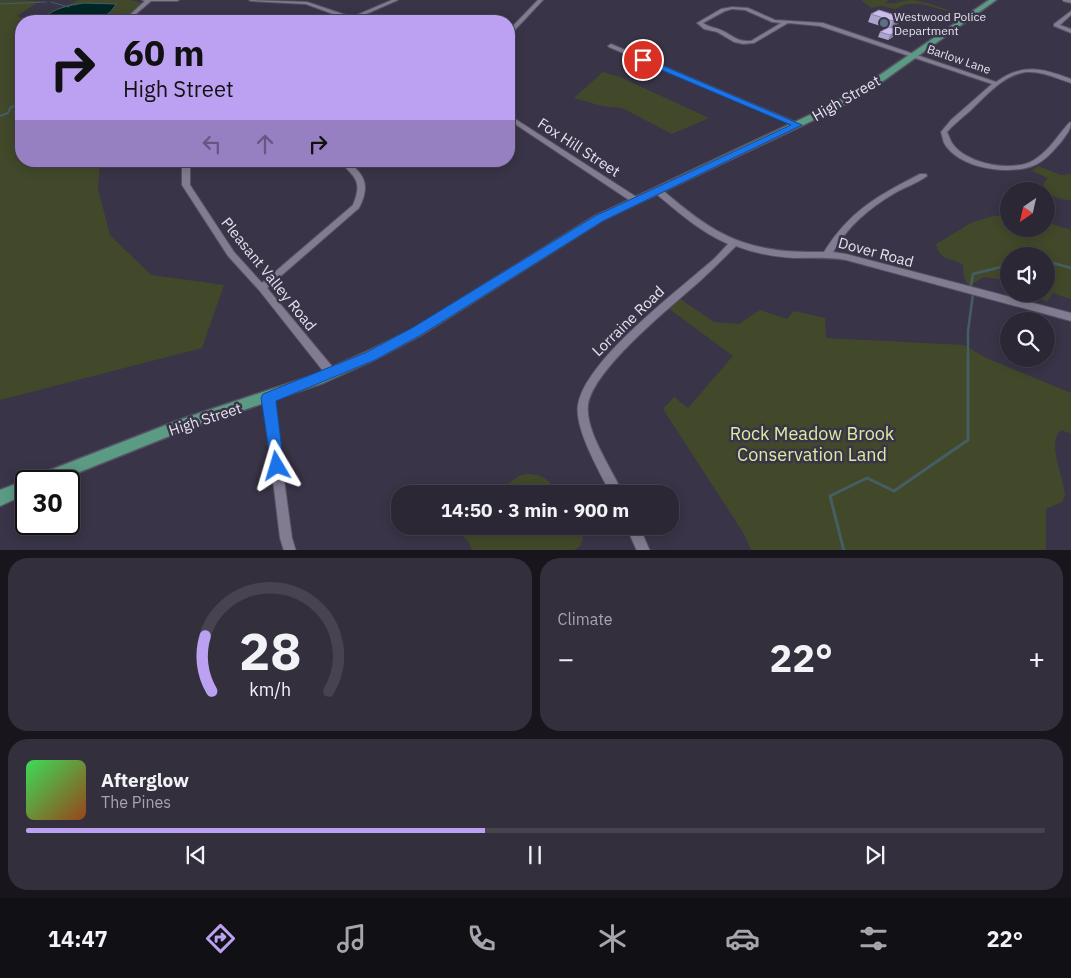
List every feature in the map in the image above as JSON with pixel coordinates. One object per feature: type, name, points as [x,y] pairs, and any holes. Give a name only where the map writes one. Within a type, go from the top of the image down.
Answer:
[{"type":"main road","name":"High Street","points":[[68,470],[179,426],[268,398],[331,374],[417,332],[566,238],[635,200],[798,125],[855,95],[993,0]]},
{"type":"main road","points":[[0,498],[15,492]]},
{"type":"street","points":[[144,0],[177,0]]},
{"type":"street","points":[[132,15],[150,0]]},
{"type":"street","points":[[251,0],[308,3],[340,15]]},
{"type":"street","points":[[356,15],[396,0]]},
{"type":"street","points":[[515,26],[541,0]]},
{"type":"street","points":[[1065,0],[1071,2]]},
{"type":"street","points":[[787,22],[752,42],[746,43],[732,40],[722,32],[706,29],[700,23],[722,10],[732,8],[746,10],[769,20],[828,26],[914,55]]},
{"type":"street","points":[[1071,13],[1056,25],[1071,31]]},
{"type":"street","points":[[611,46],[798,125]]},
{"type":"street","name":"Barlow Lane","points":[[914,55],[998,84]]},
{"type":"street","points":[[1071,81],[1050,74],[1017,71],[1009,74],[944,132],[945,139],[951,148],[964,157],[982,165],[1002,169],[1026,167],[1037,162],[1071,124]]},
{"type":"street","name":"Fox Hill Street","points":[[515,121],[635,200]]},
{"type":"street","name":"Pleasant Valley Road","points":[[184,167],[186,186],[231,254],[262,288],[331,374]]},
{"type":"street","points":[[262,288],[356,206],[363,188],[361,180],[350,167]]},
{"type":"street","points":[[828,253],[836,238],[854,217],[869,205],[923,176]]},
{"type":"street","name":"Dover Road","points":[[657,190],[705,230],[733,244],[787,254],[828,253],[1032,305],[1071,317]]},
{"type":"street","name":"Lorraine Road","points":[[613,485],[585,425],[583,405],[588,389],[605,363],[710,268],[733,244]]},
{"type":"street","points":[[268,398],[286,538],[290,550]]},
{"type":"street","points":[[636,535],[644,550]]},
{"type":"green space","points":[[0,0],[40,1],[19,15],[15,15],[15,167],[100,167],[98,189],[110,235],[151,275],[224,285],[202,348],[0,400]]},
{"type":"green space","points":[[78,0],[130,0],[142,3],[129,15],[45,15]]},
{"type":"green space","points":[[861,0],[889,0],[885,3],[895,3],[912,0],[931,4],[963,15],[921,4],[906,4],[895,9],[881,6],[871,8]]},
{"type":"green space","points":[[603,72],[620,77],[709,118],[672,134],[622,108],[602,106],[574,98]]},
{"type":"green space","points":[[1038,166],[1061,175],[1071,174],[1071,200],[1055,196],[1055,182],[1045,182],[1048,178],[1032,171]]},
{"type":"green space","points":[[993,216],[1000,216],[1000,238],[1055,238],[1055,225],[1071,230],[1071,299],[1055,294],[1055,247],[1000,247],[1000,280],[984,277],[969,286],[964,278],[963,265],[944,257],[936,244],[971,223]]},
{"type":"green space","name":"Rock Meadow Brook Conservation Land","points":[[680,299],[714,322],[739,324],[760,310],[787,319],[794,311],[825,318],[826,338],[964,345],[1000,364],[1000,367],[1008,367],[1071,393],[1071,434],[1061,430],[1055,444],[1055,452],[1065,495],[1062,502],[1046,509],[1046,550],[751,550],[744,534],[663,409],[674,397],[688,408],[733,356],[668,308]]},
{"type":"green space","points":[[521,475],[538,476],[546,479],[552,485],[506,485]]},
{"type":"green space","points":[[462,535],[582,535],[583,538],[580,546],[574,550],[472,550]]},
{"type":"shaded area","points":[[84,3],[116,4],[106,15],[47,15],[68,6]]},
{"type":"building","points":[[879,10],[901,17],[893,21],[871,14]]},
{"type":"building","points":[[889,27],[898,30],[890,35],[880,32]]},
{"type":"waterway","points":[[0,4],[46,2]]},
{"type":"waterway","points":[[51,2],[69,7]]},
{"type":"waterway","points":[[0,116],[8,113],[10,108],[15,105]]},
{"type":"waterway","points":[[1055,264],[1071,268]]},
{"type":"waterway","points":[[971,286],[973,274],[1000,267]]},
{"type":"waterway","points":[[844,550],[830,496],[867,478],[894,491],[968,440],[968,331],[973,294]]},
{"type":"place","name":"Westwood Police Department","points":[[884,23]]},
{"type":"route","points":[[277,466],[268,398],[318,380],[417,332],[540,253],[599,218],[798,125],[643,60]]}]
